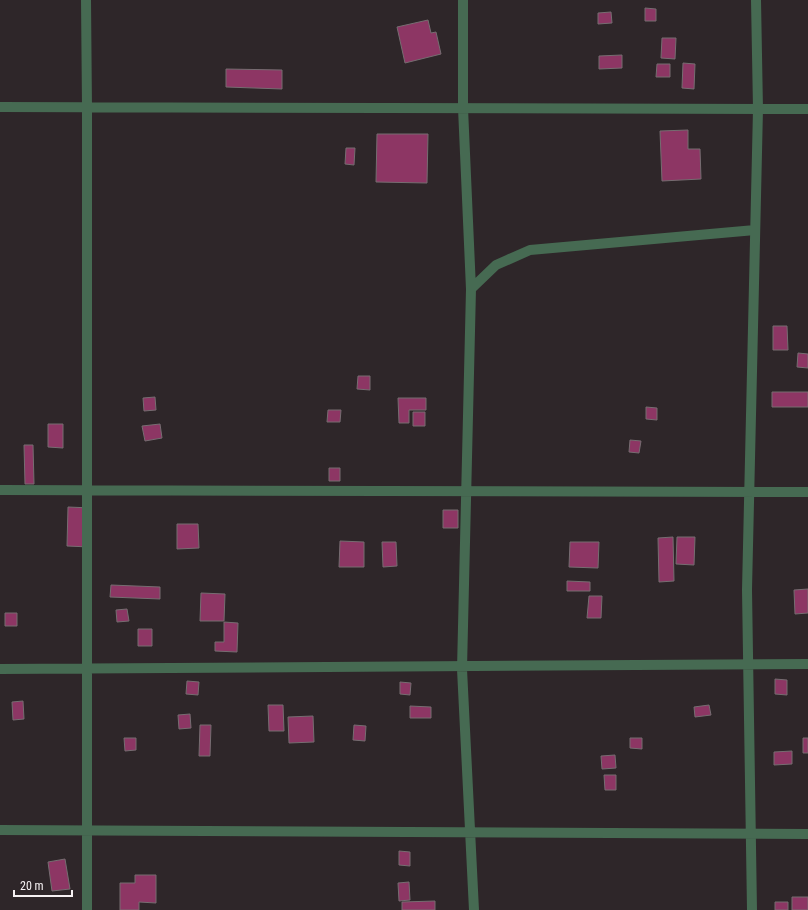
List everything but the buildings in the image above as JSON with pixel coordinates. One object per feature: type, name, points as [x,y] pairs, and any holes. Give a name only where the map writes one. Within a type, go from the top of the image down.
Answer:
[{"type":"street","points":[[86,0],[87,910]]},
{"type":"street","points":[[463,0],[463,108],[471,289],[462,666],[474,910]]},
{"type":"street","points":[[752,910],[747,590],[758,109],[756,0]]},
{"type":"street","points":[[0,107],[808,109]]},
{"type":"street","points":[[471,289],[496,265],[530,250],[755,230]]},
{"type":"street","points":[[0,490],[808,492]]},
{"type":"street","points":[[0,669],[808,664]]},
{"type":"street","points":[[0,830],[808,834]]}]
